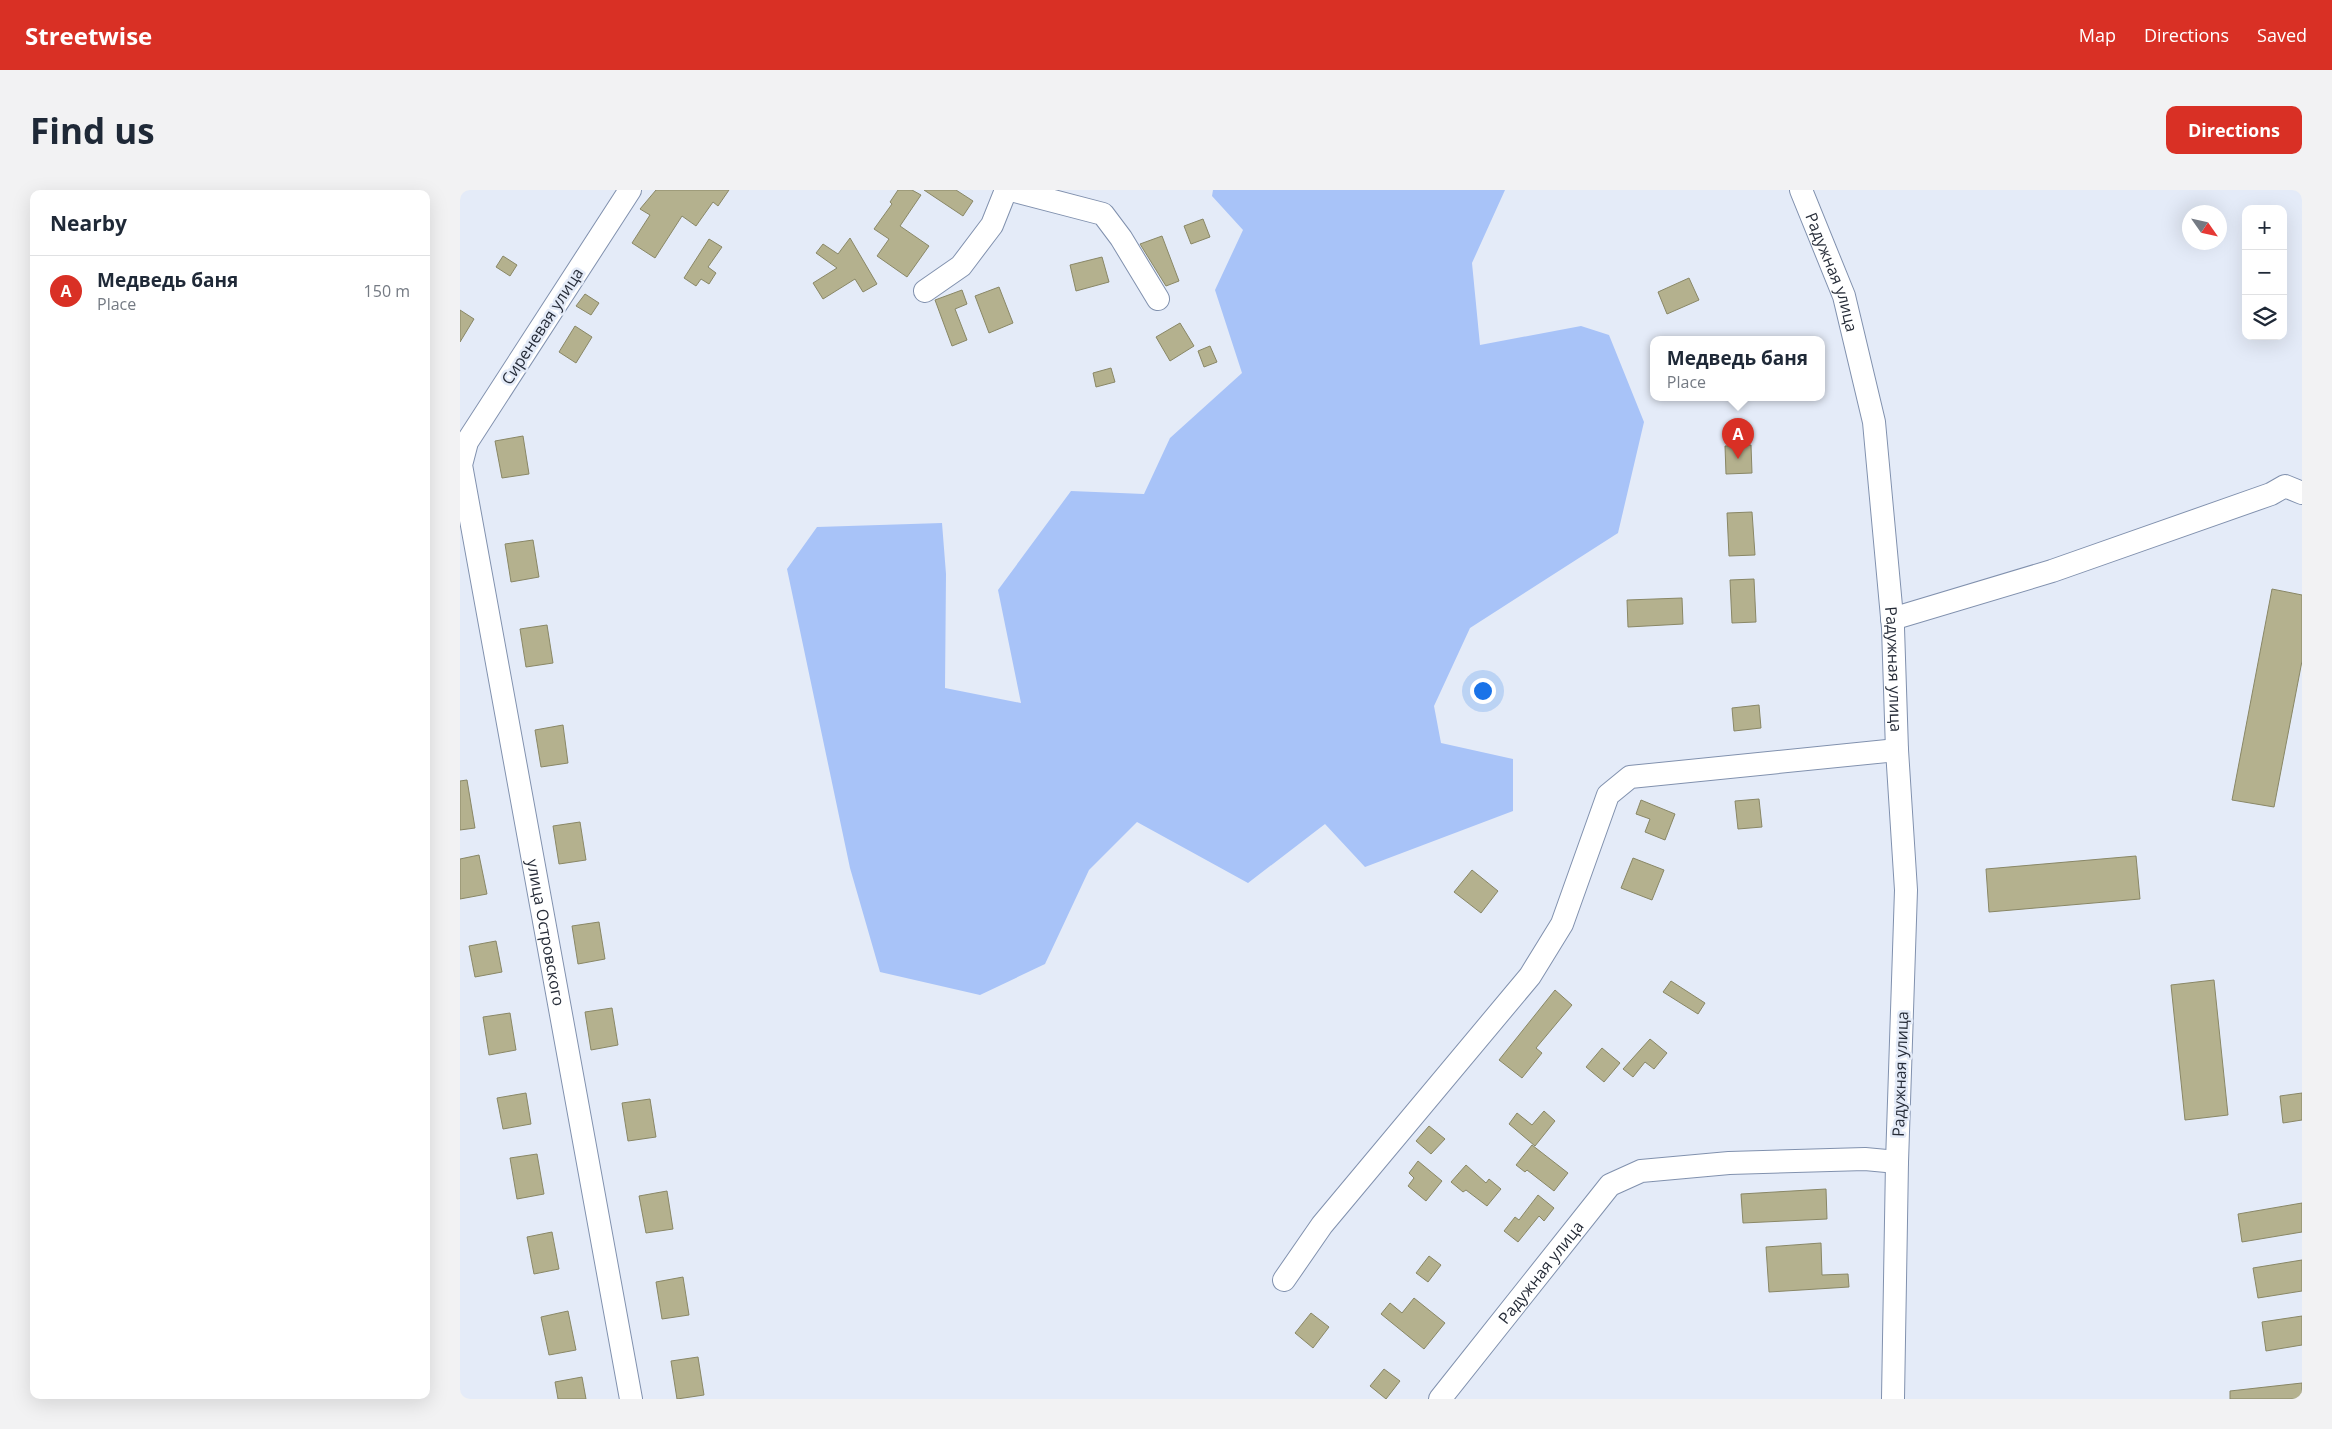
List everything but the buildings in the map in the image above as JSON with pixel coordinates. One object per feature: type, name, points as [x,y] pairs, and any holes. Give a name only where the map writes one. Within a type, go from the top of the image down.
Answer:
[{"type":"street","name":"Сиреневая улица","points":[[461,465],[467,442],[630,190]]},
{"type":"street","points":[[926,291],[961,266],[992,225],[1006,190]]},
{"type":"street","points":[[1011,190],[1102,214],[1121,238],[1158,299]]},
{"type":"street","name":"Радужная улица","points":[[1801,190],[1844,296],[1874,422],[1892,619],[1897,750],[1906,890],[1897,1162],[1893,1399]]},
{"type":"street","name":"улица Островского","points":[[461,465],[631,1399]]},
{"type":"street","points":[[1892,619],[2052,571],[2271,494],[2285,486],[2302,493]]},
{"type":"street","points":[[1284,1280],[1322,1226],[1530,976],[1562,924],[1608,795],[1630,778],[1897,750]]},
{"type":"street","name":"Радужная улица","points":[[1440,1399],[1610,1185],[1642,1170],[1719,1164],[1865,1159],[1897,1162]]},
{"type":"shaded area","points":[[1213,190],[1505,190],[1472,263],[1480,345],[1581,326],[1609,335],[1644,422],[1618,533],[1470,628],[1434,706],[1441,743],[1513,759],[1513,811],[1365,867],[1325,824],[1248,883],[1137,822],[1089,870],[1045,964],[980,995],[880,972],[850,868],[787,569],[817,527],[942,523],[946,574],[945,688],[1021,703],[998,590],[1071,491],[1144,494],[1170,438],[1242,373],[1215,290],[1243,230],[1212,196]]},
{"type":"place","name":"Медведь баня","points":[[1738,459]]}]
